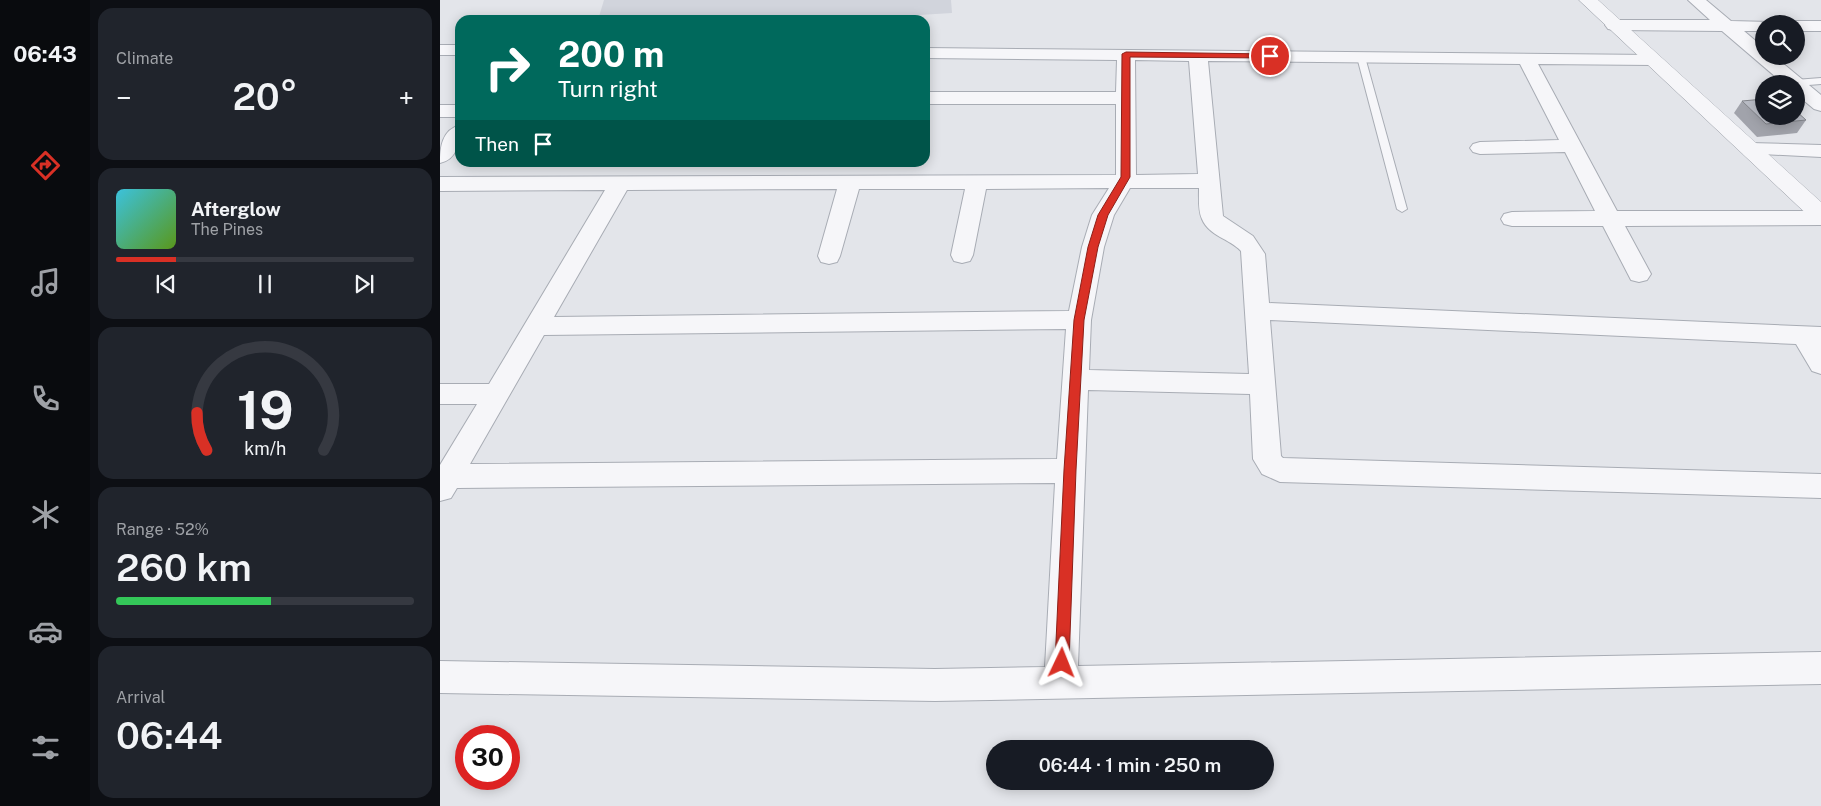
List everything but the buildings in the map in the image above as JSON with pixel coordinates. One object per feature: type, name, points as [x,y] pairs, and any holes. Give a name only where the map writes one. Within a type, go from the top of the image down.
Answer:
[{"type":"street","points":[[1588,0],[1821,217]]},
{"type":"street","points":[[1696,0],[1785,75]]},
{"type":"street","points":[[1614,25],[1755,26]]},
{"type":"street","points":[[1805,26],[1821,26]]},
{"type":"street","points":[[440,50],[455,50]]},
{"type":"street","points":[[930,53],[1652,60]]},
{"type":"street","points":[[1061,682],[1070,470],[1079,320],[1093,247],[1103,215],[1124,181],[1126,168],[1126,54]]},
{"type":"street","points":[[1198,55],[1212,218],[1220,226],[1242,238],[1251,247],[1254,254],[1260,384],[1266,459],[1272,466],[1280,470],[1821,486]]},
{"type":"street","points":[[1526,59],[1639,274]]},
{"type":"street","points":[[1805,92],[1821,105]]},
{"type":"street","points":[[930,98],[1126,98]]},
{"type":"street","points":[[440,111],[455,111]]},
{"type":"street","points":[[440,156],[455,137]]},
{"type":"street","points":[[1480,148],[1572,146]]},
{"type":"street","points":[[1750,150],[1821,152]]},
{"type":"street","points":[[830,256],[850,182]]},
{"type":"street","points":[[962,255],[977,182]]},
{"type":"street","points":[[440,184],[1209,182]]},
{"type":"street","points":[[444,484],[620,183]]},
{"type":"street","points":[[1512,219],[1821,217]]},
{"type":"street","points":[[1258,311],[1813,336],[1821,364]]},
{"type":"street","points":[[537,326],[1079,320]]},
{"type":"street","points":[[1076,380],[1260,384]]},
{"type":"street","points":[[440,394],[496,394]]},
{"type":"street","points":[[444,484],[1070,470]]},
{"type":"street","points":[[440,677],[936,685],[1821,668]]},
{"type":"lane","points":[[1361,57],[1402,209]]},
{"type":"lane","points":[[1805,83],[1821,81]]},
{"type":"shaded area","points":[[604,0],[951,0],[952,13],[919,15],[600,15]]},
{"type":"route","points":[[1062,663],[1070,470],[1079,320],[1093,247],[1103,215],[1126,177],[1126,54],[1270,56]]}]
